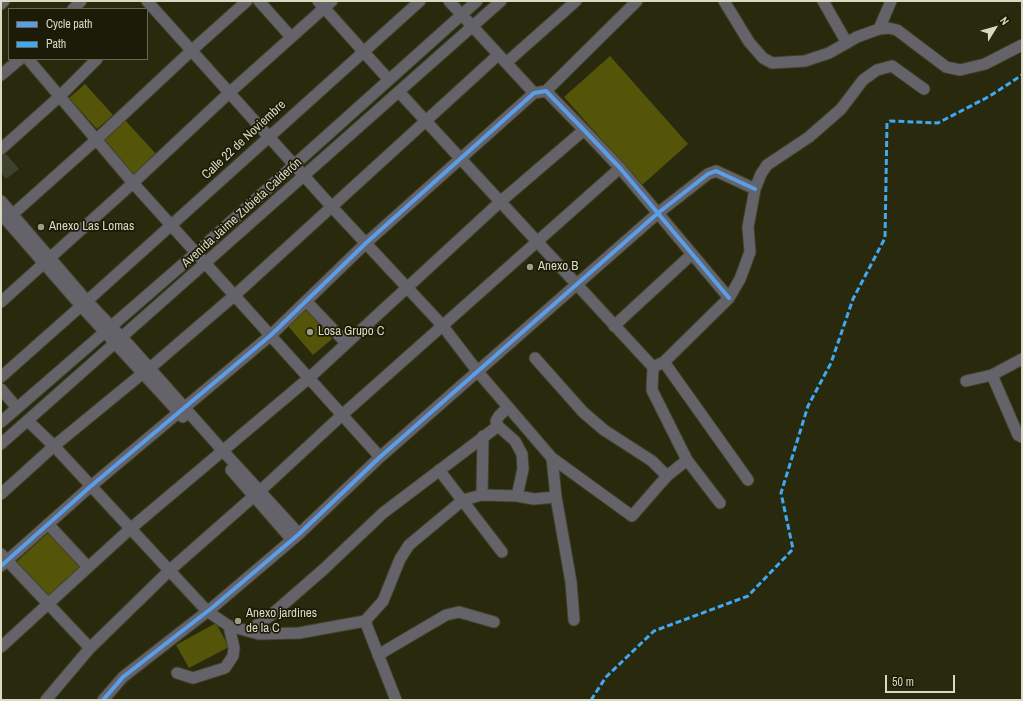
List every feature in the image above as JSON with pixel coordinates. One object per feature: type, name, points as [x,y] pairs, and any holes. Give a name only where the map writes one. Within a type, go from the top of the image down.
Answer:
[{"type":"street","points":[[1,4],[4,1]]},
{"type":"street","points":[[5,218],[97,140],[191,51],[247,1]]},
{"type":"street","points":[[259,1],[291,37]]},
{"type":"street","name":"Calle 22 de Noviembre","points":[[1,377],[172,226],[269,135],[420,1]]},
{"type":"street","points":[[449,1],[534,93]]},
{"type":"street","name":"Avenida Jaime Zubieta Calderón","points":[[1,422],[197,252],[477,1]]},
{"type":"street","name":"Avenida Jaime Zubieta Calderón","points":[[1,444],[501,1]]},
{"type":"street","points":[[1,494],[54,446],[147,370],[235,295],[426,121],[576,1]]},
{"type":"street","points":[[90,648],[3,560],[48,524],[271,335],[366,243],[460,158],[534,93],[546,91],[638,1]]},
{"type":"street","points":[[724,1],[749,42],[763,58],[772,63],[805,61],[829,53],[847,43],[879,29],[888,28],[897,30],[946,67],[960,70],[985,64],[1022,45]]},
{"type":"street","points":[[823,1],[847,43]]},
{"type":"street","points":[[879,29],[891,1]]},
{"type":"street","points":[[1,302],[133,183],[229,92],[291,37],[325,3],[363,52],[389,80]]},
{"type":"street","points":[[150,4],[295,164],[331,206],[442,325],[478,372],[552,458],[632,516],[667,476],[687,460]]},
{"type":"street","points":[[1,75],[19,60]]},
{"type":"street","points":[[29,60],[133,183],[207,263],[380,457]]},
{"type":"street","points":[[1,149],[59,97],[96,60]]},
{"type":"street","points":[[653,368],[664,362],[729,298],[740,279],[750,252],[748,227],[755,189],[767,165],[809,137],[835,114],[863,80],[877,70],[892,66],[924,89]]},
{"type":"street","points":[[546,91],[620,168],[691,255],[729,298]]},
{"type":"street","points":[[399,92],[653,368],[652,390],[687,460],[720,503]]},
{"type":"street","points":[[1,647],[130,529],[309,378],[500,202],[584,130]]},
{"type":"street","points":[[46,700],[90,648],[170,570],[442,325],[538,242],[620,168]]},
{"type":"street","points":[[103,700],[123,677],[207,611],[295,537],[380,457],[658,213],[708,174],[716,171],[755,189]]},
{"type":"street","points":[[1,201],[5,218],[47,260],[108,330],[147,370],[295,537]]},
{"type":"street","points":[[614,326],[691,255]]},
{"type":"street","points":[[306,301],[346,343]]},
{"type":"street","points":[[535,358],[583,412],[604,430],[652,461],[667,476]]},
{"type":"street","points":[[966,381],[992,375],[1022,359]]},
{"type":"street","points":[[664,362],[748,480]]},
{"type":"street","points":[[992,375],[1018,435],[1022,437]]},
{"type":"street","points":[[1,389],[17,408]]},
{"type":"street","points":[[508,407],[496,420],[498,426],[516,441],[522,454],[523,469],[517,496]]},
{"type":"street","points":[[28,421],[54,446],[207,611],[229,626],[259,634],[299,633],[365,621],[383,601],[400,559],[409,545],[463,500],[482,495],[517,496],[534,499],[556,497]]},
{"type":"street","points":[[248,631],[270,616],[328,565],[383,513],[498,426]]},
{"type":"street","points":[[482,495],[483,436]]},
{"type":"street","points":[[552,458],[556,497],[571,582],[574,620]]},
{"type":"street","points":[[439,470],[502,552]]},
{"type":"street","points":[[48,524],[88,567]]},
{"type":"street","points":[[378,655],[446,615],[459,612],[494,622]]},
{"type":"street","points":[[365,621],[396,700]]},
{"type":"street","points":[[177,673],[193,678],[225,668],[233,656],[234,648],[229,626]]},
{"type":"shaded area","points":[[610,56],[688,144],[642,185],[564,97]]},
{"type":"shaded area","points":[[85,84],[113,115],[97,129],[69,98]]},
{"type":"shaded area","points":[[124,119],[158,156],[135,176],[102,139]]},
{"type":"shaded area","name":"Losa Grupo C","points":[[307,309],[332,339],[313,355],[288,326]]},
{"type":"shaded area","points":[[49,532],[81,568],[47,598],[15,563]]},
{"type":"shaded area","points":[[216,623],[229,647],[189,668],[176,645]]},
{"type":"building","points":[[6,154],[19,169],[6,179],[1,173],[1,156]]},
{"type":"marked path","points":[[591,700],[606,677],[654,631],[748,596],[793,549],[781,493],[808,406],[831,363],[853,299],[885,238],[887,123],[890,121],[938,123],[990,96],[1022,75]]},
{"type":"cycle path","points":[[1,566],[91,486],[271,335],[366,243],[534,93],[546,91],[584,130],[620,168],[729,298]]},
{"type":"cycle path","points":[[103,700],[123,677],[213,607],[299,534],[380,457],[658,213],[708,174],[716,171],[755,189]]},
{"type":"place","name":"Anexo Las Lomas","points":[[41,227]]},
{"type":"place","name":"Anexo B","points":[[530,267]]},
{"type":"place","name":"Losa Grupo C","points":[[310,332]]},
{"type":"place","name":"Anexo jardines de la C","points":[[238,621]]}]
